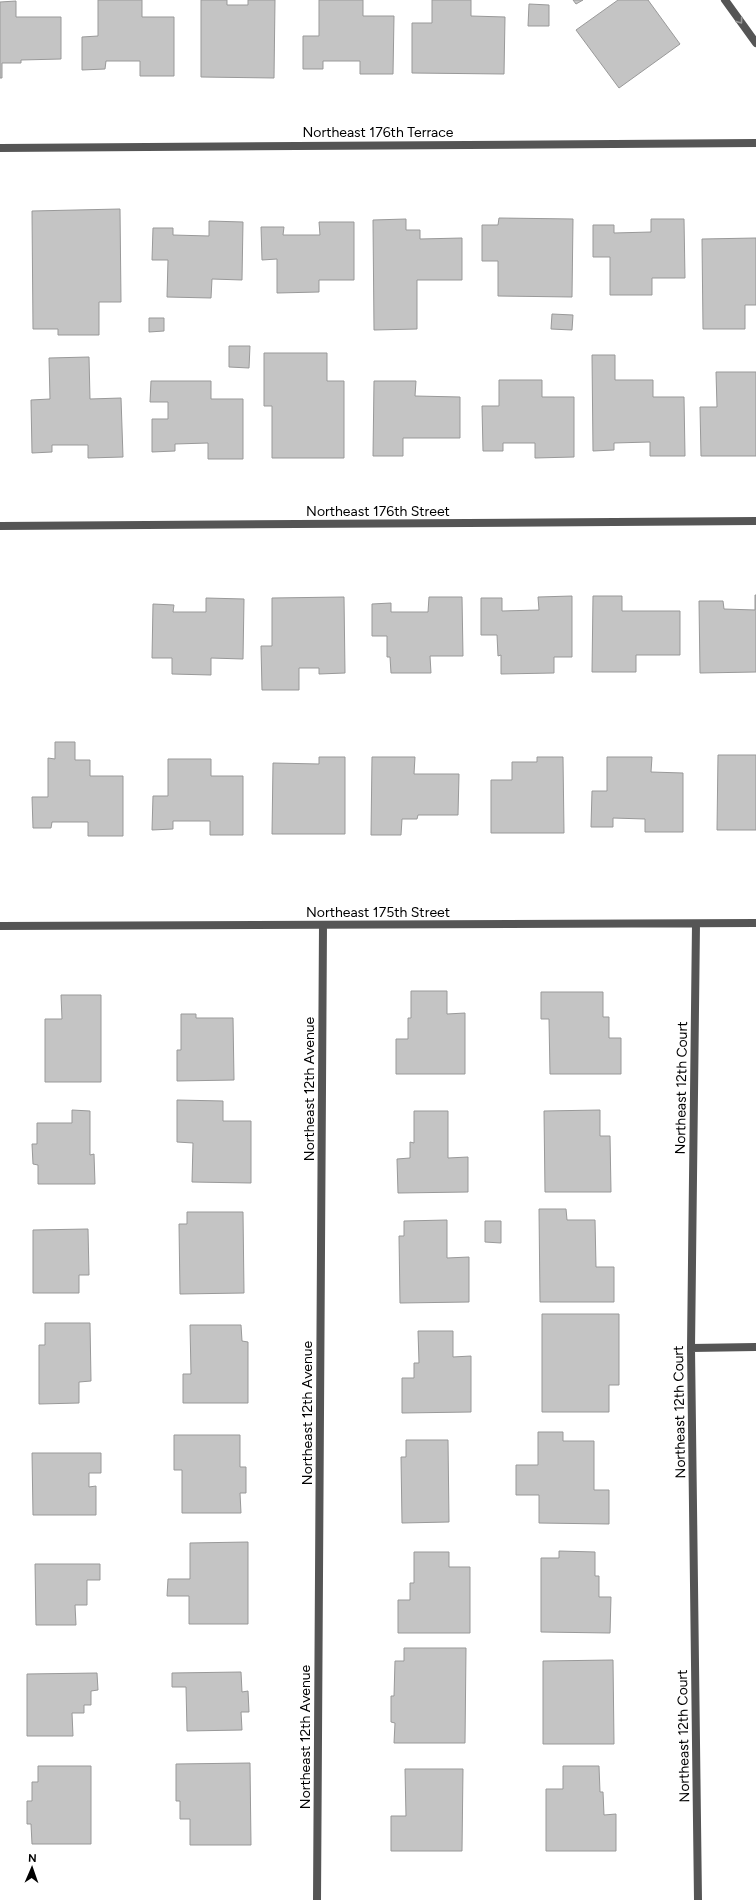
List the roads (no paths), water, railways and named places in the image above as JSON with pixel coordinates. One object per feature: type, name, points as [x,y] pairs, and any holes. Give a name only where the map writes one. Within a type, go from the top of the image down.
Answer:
[{"type":"street","points":[[725,0],[756,43]]},
{"type":"street","name":"Northeast 176th Terrace","points":[[0,148],[756,143]]},
{"type":"street","name":"Northeast 176th Street","points":[[0,526],[756,521]]},
{"type":"street","name":"Northeast 175th Street","points":[[0,926],[323,926],[756,923]]},
{"type":"street","name":"Northeast 12th Court","points":[[696,924],[691,1348],[698,1900]]},
{"type":"street","name":"Northeast 12th Avenue","points":[[318,1900],[323,926]]},
{"type":"street","points":[[691,1348],[756,1347]]}]
